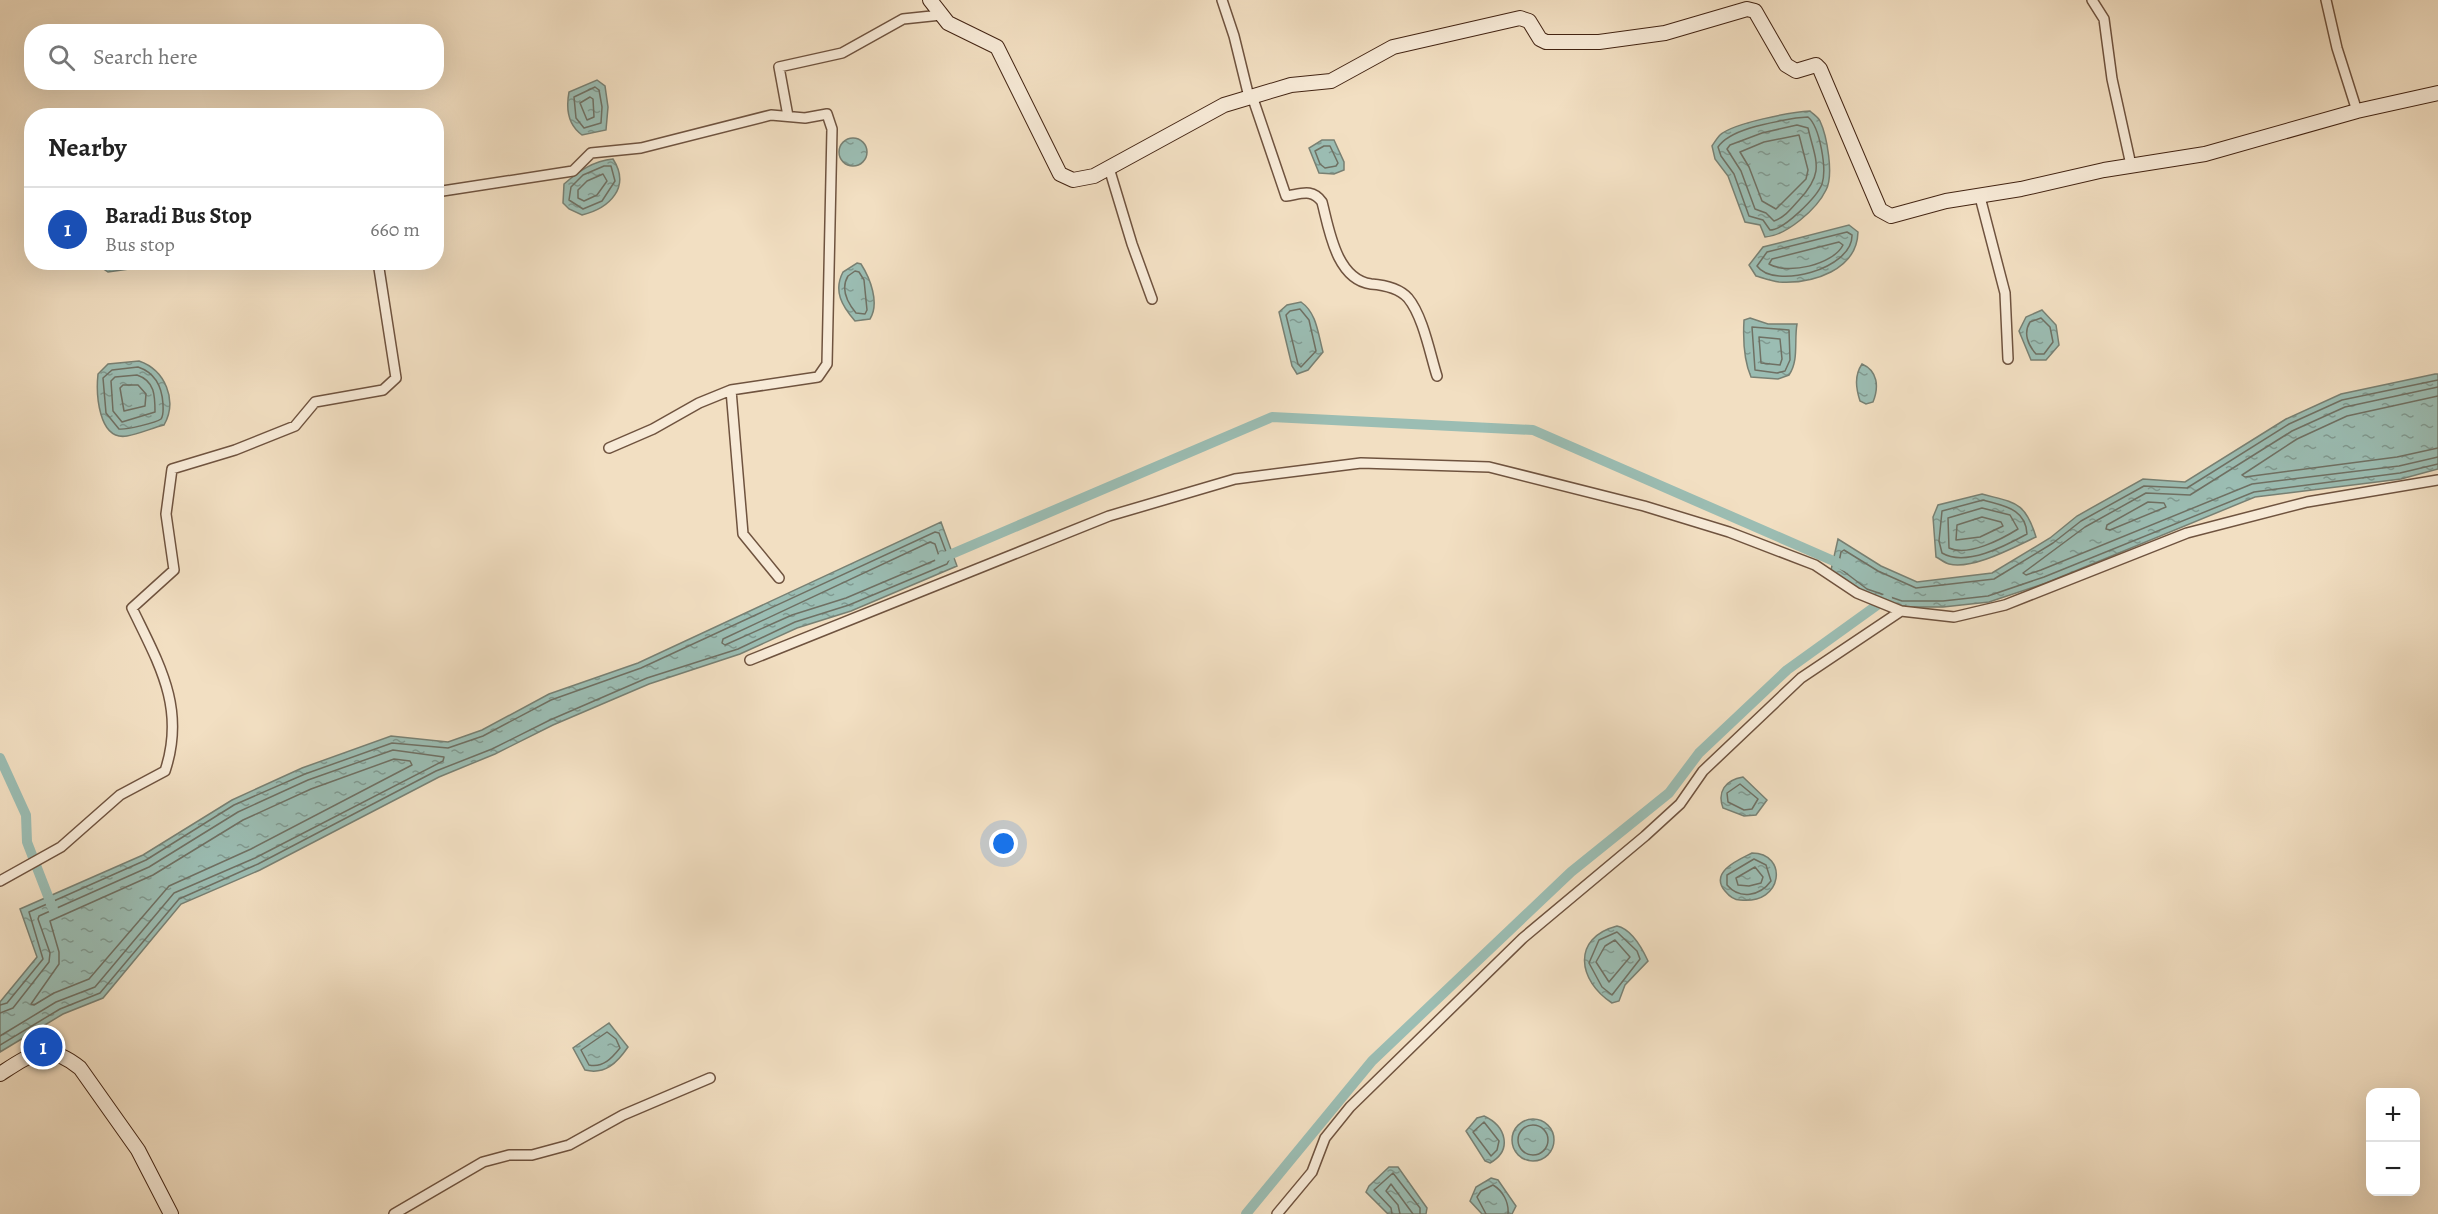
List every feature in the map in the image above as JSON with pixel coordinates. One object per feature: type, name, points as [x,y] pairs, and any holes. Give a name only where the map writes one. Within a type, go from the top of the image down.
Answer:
[{"type":"street","points":[[930,0],[948,23],[997,46],[1060,174],[1073,180],[1094,176],[1171,131],[1224,105],[1291,85],[1331,81],[1393,47],[1520,18],[1529,21],[1540,39],[1546,42],[1599,42],[1665,33],[1747,9],[1755,11],[1786,65],[1796,71],[1816,65],[1820,69],[1880,210],[1891,216],[1946,201],[2131,165],[2205,154],[2357,111],[2438,93]]},
{"type":"street","points":[[1222,0],[1251,96],[1286,196],[1308,192],[1317,194],[1322,202],[1342,264],[1368,284],[1386,284],[1408,298],[1421,324],[1437,376]]},
{"type":"street","points":[[2092,0],[2104,19],[2112,79],[2131,165]]},
{"type":"street","points":[[2326,0],[2357,111]]},
{"type":"street","points":[[788,116],[779,68],[842,53],[903,19],[941,15]]},
{"type":"street","points":[[444,191],[573,171],[591,153],[641,148],[771,115],[805,118],[827,114],[832,129],[827,364],[818,377],[731,390],[699,403],[653,429],[609,448]]},
{"type":"street","points":[[1109,168],[1132,244],[1152,299]]},
{"type":"street","points":[[1980,196],[2005,293],[2008,359]]},
{"type":"street","points":[[0,881],[16,870],[62,847],[120,795],[165,771],[172,748],[174,716],[161,669],[132,608],[174,570],[166,514],[172,469],[235,450],[295,426],[315,402],[383,390],[396,378],[379,270]]},
{"type":"street","points":[[731,390],[743,534],[779,578]]},
{"type":"street","points":[[750,660],[1109,516],[1235,479],[1361,463],[1489,467],[1644,506],[1730,532],[1815,566],[1869,599],[1889,608],[1954,617],[2005,606],[2187,533],[2307,502],[2438,480]]},
{"type":"street","points":[[1276,1214],[1312,1172],[1325,1138],[1350,1107],[1523,938],[1680,804],[1703,771],[1802,678],[1901,611]]},
{"type":"street","points":[[0,1074],[31,1054],[47,1052],[58,1054],[74,1063],[90,1079],[138,1150],[171,1214]]},
{"type":"street","points":[[394,1214],[483,1162],[509,1155],[532,1155],[569,1145],[623,1115],[710,1078]]},
{"type":"water","points":[[597,80],[605,86],[608,107],[606,130],[582,135],[577,131],[569,116],[569,92]]},
{"type":"water","points":[[1810,111],[1820,121],[1827,145],[1829,175],[1826,190],[1816,205],[1791,227],[1765,237],[1760,225],[1745,222],[1728,176],[1715,159],[1712,146],[1720,135],[1737,126]]},
{"type":"water","points":[[853,138],[863,142],[867,152],[863,162],[853,166],[843,162],[839,152],[843,142]]},
{"type":"water","points":[[1322,140],[1334,140],[1344,162],[1344,170],[1334,174],[1319,173],[1309,148]]},
{"type":"water","points":[[613,159],[620,179],[615,195],[609,202],[582,215],[569,209],[563,203],[564,184],[587,167]]},
{"type":"water","points":[[1849,225],[1858,232],[1856,245],[1850,256],[1842,265],[1819,277],[1792,282],[1776,282],[1756,276],[1749,265],[1763,247]]},
{"type":"water","points":[[857,263],[861,264],[868,276],[873,291],[874,306],[870,319],[855,321],[840,298],[839,286],[843,272]]},
{"type":"water","points":[[1301,302],[1314,318],[1323,352],[1308,370],[1297,374],[1292,366],[1279,312],[1287,305]]},
{"type":"water","points":[[2042,310],[2056,325],[2059,345],[2046,360],[2031,360],[2019,331],[2026,317]]},
{"type":"water","points":[[1750,318],[1768,324],[1797,324],[1794,364],[1789,375],[1778,379],[1751,377],[1745,357],[1744,334],[1744,320]]},
{"type":"water","points":[[139,361],[156,371],[167,387],[170,406],[168,415],[164,425],[132,435],[117,436],[110,431],[101,414],[98,374],[108,364]]},
{"type":"water","points":[[1862,364],[1871,371],[1876,380],[1873,402],[1866,404],[1860,401],[1857,387],[1858,373]]},
{"type":"water","points":[[2438,374],[2438,469],[2401,479],[2255,497],[2046,583],[1989,602],[1943,607],[1901,607],[1864,595],[1831,570],[1838,539],[1881,566],[1917,582],[1992,573],[2050,538],[2077,516],[2143,479],[2185,482],[2286,419],[2341,394]]},
{"type":"water","points":[[1982,494],[2017,505],[2028,516],[2036,537],[1970,564],[1949,564],[1936,557],[1933,517],[1938,505]]},
{"type":"water","points":[[941,522],[957,566],[851,611],[797,628],[740,654],[649,684],[553,725],[495,754],[439,777],[260,870],[181,904],[103,998],[63,1014],[0,1052],[0,1002],[37,957],[20,909],[143,855],[232,800],[302,768],[391,736],[448,742],[482,730],[549,694],[638,663]]},
{"type":"water","points":[[1743,777],[1767,800],[1756,815],[1744,816],[1723,808],[1721,797],[1724,788],[1731,781]]},
{"type":"water","points":[[1752,853],[1764,855],[1772,861],[1776,869],[1773,887],[1766,895],[1755,899],[1736,899],[1725,891],[1720,878],[1727,868]]},
{"type":"water","points":[[1617,926],[1631,935],[1648,961],[1625,985],[1619,1001],[1612,1003],[1592,983],[1585,961],[1586,950],[1592,940],[1602,932]]},
{"type":"water","points":[[609,1023],[628,1047],[610,1066],[599,1071],[585,1070],[573,1048]]},
{"type":"water","points":[[1484,1116],[1492,1120],[1504,1138],[1502,1152],[1490,1163],[1485,1161],[1466,1131],[1477,1118]]},
{"type":"water","points":[[1533,1119],[1548,1125],[1554,1140],[1548,1155],[1533,1161],[1518,1155],[1512,1140],[1518,1125]]},
{"type":"water","points":[[1389,1167],[1398,1167],[1427,1208],[1426,1214],[1388,1214],[1366,1192],[1369,1186]]},
{"type":"water","points":[[1491,1178],[1498,1180],[1516,1206],[1512,1214],[1482,1214],[1470,1201],[1476,1187]]},
{"type":"waterway","points":[[940,559],[1272,417],[1533,430],[1845,566]]},
{"type":"waterway","points":[[1246,1214],[1372,1061],[1571,872],[1669,793],[1699,753],[1787,670],[1887,598]]},
{"type":"waterway","points":[[0,758],[26,815],[27,842],[53,909]]},
{"type":"place","name":"Baradi Bus Stop","points":[[43,1047]]}]
